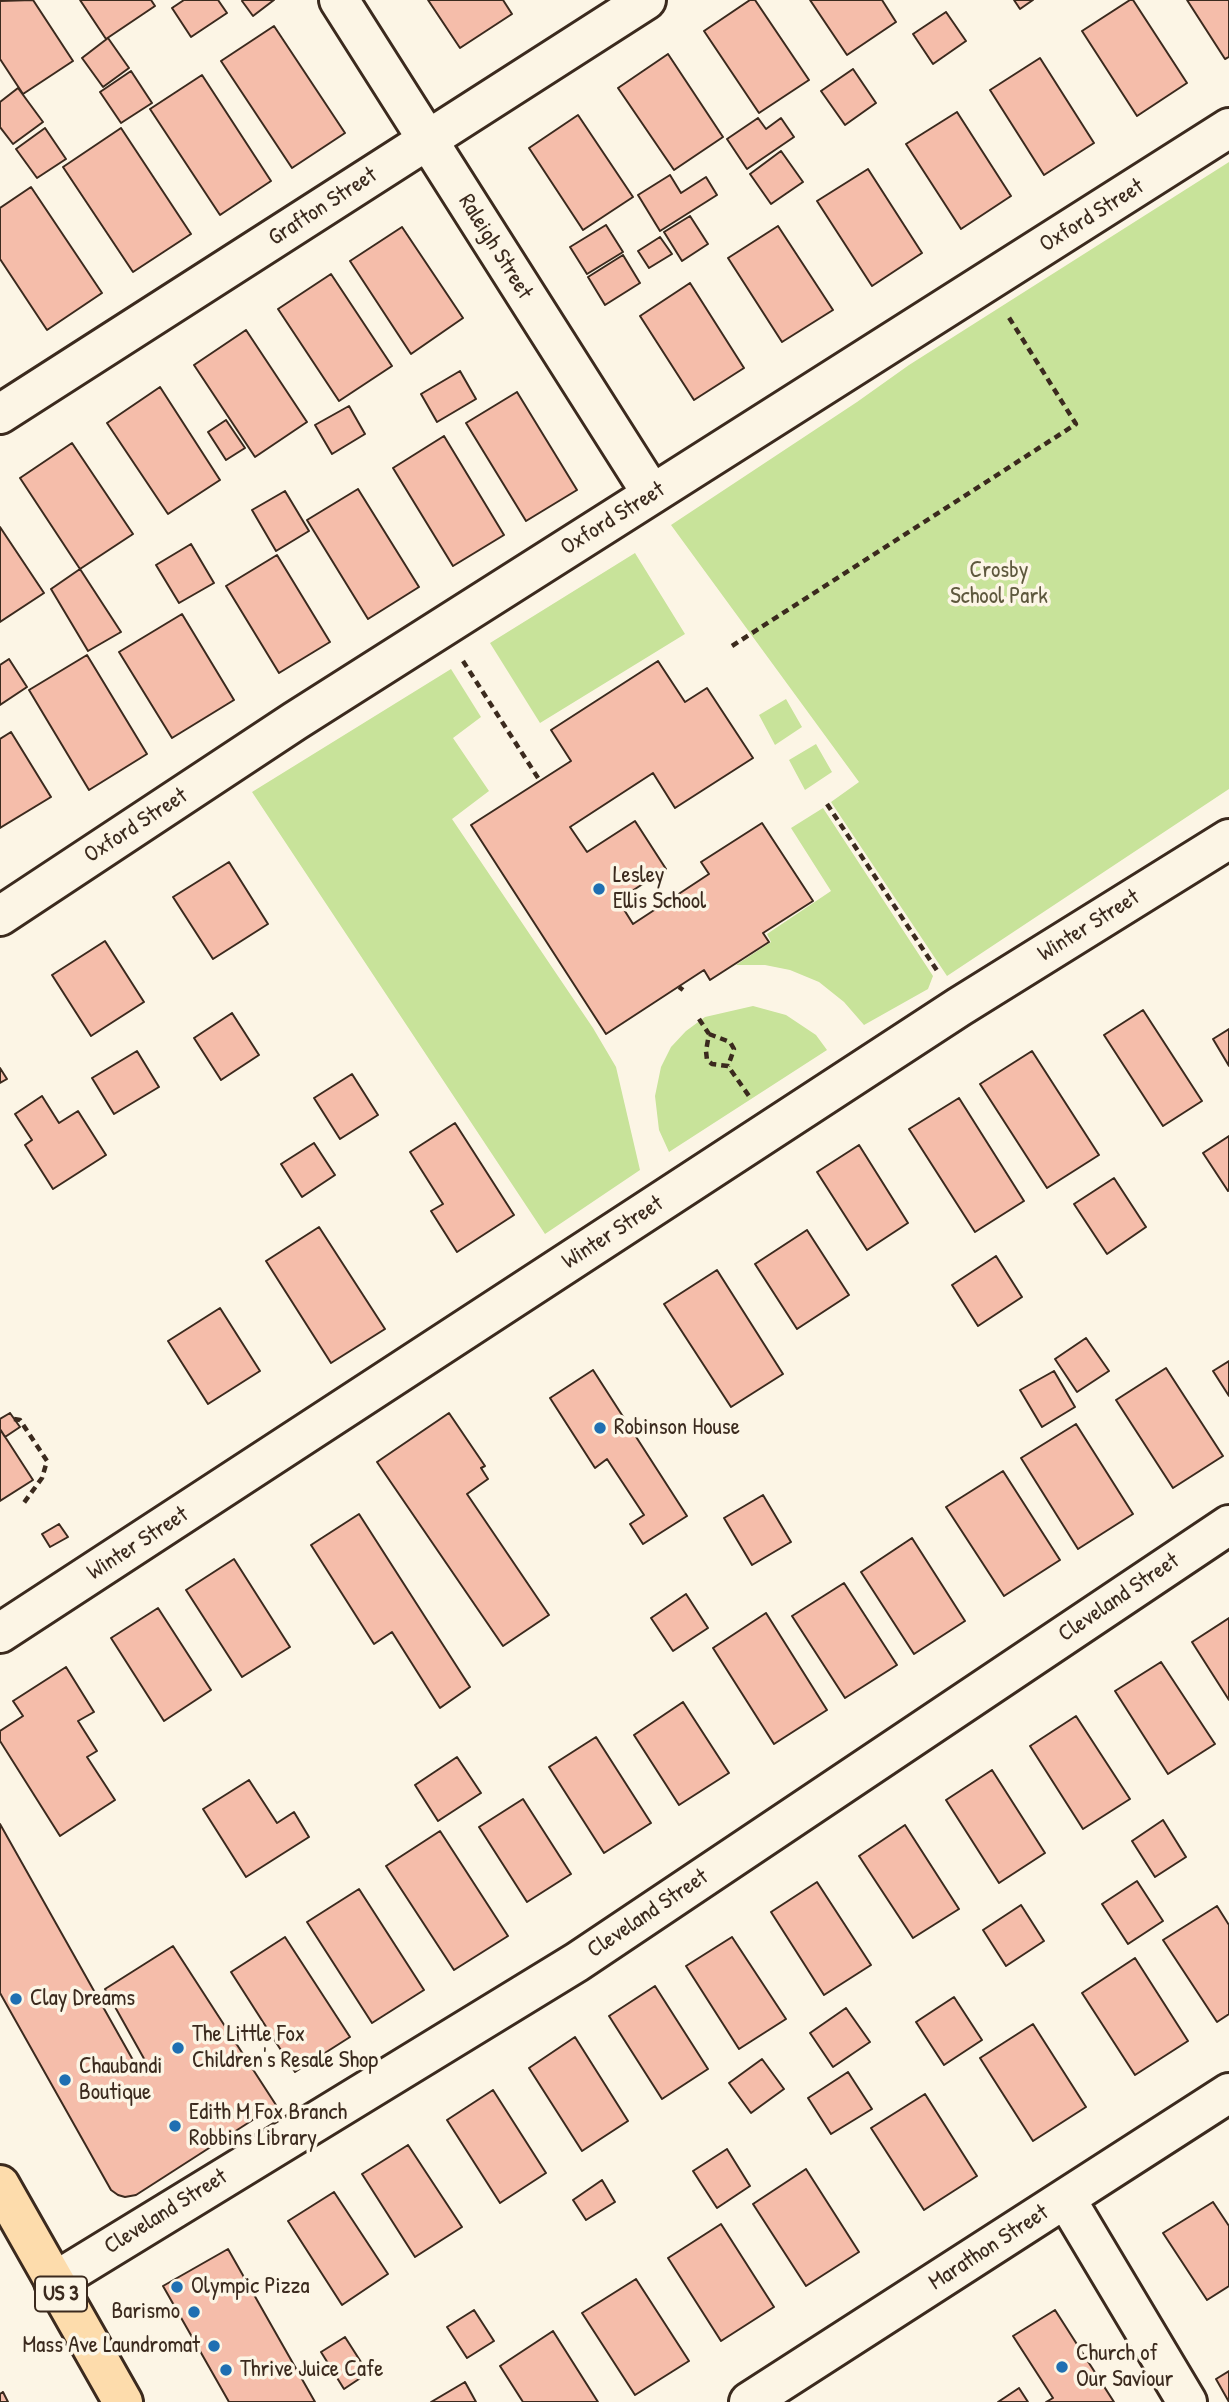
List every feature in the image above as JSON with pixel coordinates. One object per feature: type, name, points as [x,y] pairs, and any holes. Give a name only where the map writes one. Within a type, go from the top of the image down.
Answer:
[{"type":"highway","name":"US 3","points":[[0,2185],[123,2402]]},
{"type":"street","name":"Raleigh Street","points":[[339,0],[652,494]]},
{"type":"street","name":"Grafton Street","points":[[0,414],[646,0]]},
{"type":"street","name":"Oxford Street","points":[[0,916],[295,721],[1229,128]]},
{"type":"street","name":"Winter Street","points":[[0,1633],[948,1014],[1229,839]]},
{"type":"street","name":"Cleveland Street","points":[[54,2282],[577,1962],[1229,1525]]},
{"type":"street","name":"Marathon Street","points":[[749,2402],[1229,2093]]},
{"type":"street","points":[[1066,2199],[1187,2402]]},
{"type":"path","points":[[732,646],[1076,424],[987,283]]},
{"type":"path","points":[[462,660],[540,781]]},
{"type":"path","points":[[827,804],[944,982]]},
{"type":"path","points":[[699,1019],[709,1034],[730,1042],[734,1049],[728,1066]]},
{"type":"path","points":[[709,1034],[707,1060],[712,1064],[728,1066],[756,1105]]},
{"type":"path","points":[[15,1419],[20,1420],[47,1461],[43,1478],[23,1504]]},
{"type":"green space","name":"Crosby School Park","points":[[1229,162],[1229,789],[947,976],[831,802],[859,782],[671,525],[909,365]]},
{"type":"green space","points":[[635,553],[685,634],[540,723],[490,643]]},
{"type":"green space","points":[[451,669],[481,717],[453,738],[489,791],[452,819],[593,1028],[616,1067],[640,1170],[545,1234],[252,792]]},
{"type":"green space","points":[[786,699],[802,727],[775,745],[759,715]]},
{"type":"green space","points":[[816,744],[832,772],[805,790],[789,760]]},
{"type":"green space","points":[[823,808],[933,976],[928,989],[864,1025],[844,1002],[819,982],[790,970],[765,965],[736,965],[771,942],[767,934],[831,891],[791,828]]},
{"type":"green space","points":[[753,1006],[786,1015],[816,1035],[827,1050],[669,1152],[659,1130],[655,1096],[661,1067],[671,1047],[705,1017]]},
{"type":"building","points":[[33,0],[73,61],[23,94],[0,59],[0,1]]},
{"type":"building","points":[[80,0],[151,0],[155,6],[106,39]]},
{"type":"building","points":[[184,0],[218,0],[227,13],[191,37],[172,8]]},
{"type":"building","points":[[243,0],[274,0],[253,16]]},
{"type":"building","points":[[428,0],[503,0],[512,14],[460,48]]},
{"type":"building","points":[[750,0],[755,0],[809,80],[759,113],[704,31]]},
{"type":"building","points":[[810,0],[882,0],[896,22],[847,55]]},
{"type":"building","points":[[1014,0],[1033,0],[1020,9]]},
{"type":"building","points":[[1133,0],[1187,83],[1137,116],[1082,31]]},
{"type":"building","points":[[1187,0],[1229,0],[1229,57],[1225,59]]},
{"type":"building","points":[[946,12],[966,41],[933,64],[913,34]]},
{"type":"building","points":[[274,26],[345,133],[292,168],[221,61]]},
{"type":"building","points":[[108,38],[129,68],[103,87],[82,58]]},
{"type":"building","points":[[668,54],[723,137],[674,170],[618,88]]},
{"type":"building","points":[[1040,58],[1094,143],[1044,175],[990,90]]},
{"type":"building","points":[[853,69],[876,103],[845,125],[821,91]]},
{"type":"building","points":[[131,71],[152,103],[121,123],[100,92]]},
{"type":"building","points":[[202,75],[271,181],[220,215],[150,109]]},
{"type":"building","points":[[18,88],[43,122],[13,144],[0,127],[0,102]]},
{"type":"building","points":[[957,112],[1011,196],[961,229],[906,144]]},
{"type":"building","points":[[578,115],[633,197],[583,230],[529,148]]},
{"type":"building","points":[[758,118],[766,129],[781,118],[794,137],[747,169],[727,139]]},
{"type":"building","points":[[45,128],[66,159],[37,178],[16,149]]},
{"type":"building","points":[[121,128],[191,234],[133,272],[63,167]]},
{"type":"building","points":[[781,151],[803,182],[771,204],[750,174]]},
{"type":"building","points":[[868,169],[922,253],[872,286],[817,201]]},
{"type":"building","points":[[670,175],[681,193],[706,177],[717,195],[660,231],[638,195]]},
{"type":"building","points":[[31,187],[102,293],[47,330],[0,259],[0,208]]},
{"type":"building","points":[[690,216],[708,244],[682,261],[664,232]]},
{"type":"building","points":[[606,225],[623,252],[587,274],[570,247]]},
{"type":"building","points":[[778,226],[833,310],[782,342],[728,258]]},
{"type":"building","points":[[402,227],[463,318],[411,354],[350,261]]},
{"type":"building","points":[[660,237],[672,254],[649,268],[638,251]]},
{"type":"building","points":[[623,255],[640,283],[605,305],[588,277]]},
{"type":"building","points":[[331,274],[392,366],[339,401],[278,309]]},
{"type":"building","points":[[690,283],[744,368],[694,400],[640,316]]},
{"type":"building","points":[[246,330],[307,422],[255,457],[194,365]]},
{"type":"building","points":[[460,371],[476,399],[437,422],[421,394]]},
{"type":"building","points":[[160,387],[220,480],[168,514],[107,423]]},
{"type":"building","points":[[517,392],[577,490],[526,521],[466,423]]},
{"type":"building","points":[[349,406],[365,434],[332,454],[315,425]]},
{"type":"building","points":[[226,420],[245,448],[226,460],[208,432]]},
{"type":"building","points":[[444,436],[504,535],[453,566],[393,468]]},
{"type":"building","points":[[72,443],[133,534],[80,569],[20,478]]},
{"type":"building","points":[[358,489],[419,587],[368,619],[307,520]]},
{"type":"building","points":[[285,491],[309,531],[276,551],[252,510]]},
{"type":"building","points":[[0,527],[44,593],[0,622]]},
{"type":"building","points":[[191,544],[214,583],[179,603],[156,565]]},
{"type":"building","points":[[277,555],[330,642],[279,673],[226,586]]},
{"type":"building","points":[[80,569],[121,632],[88,651],[51,589]]},
{"type":"building","points":[[182,614],[234,700],[172,738],[119,652]]},
{"type":"building","points":[[87,655],[147,754],[89,790],[29,690]]},
{"type":"building","points":[[9,659],[27,687],[0,705],[0,665]]},
{"type":"building","points":[[658,661],[685,702],[707,688],[753,758],[675,808],[653,773],[570,827],[587,852],[635,821],[666,869],[618,900],[633,924],[709,874],[701,862],[762,823],[813,901],[763,933],[769,942],[710,980],[704,970],[606,1034],[471,825],[571,761],[551,730]]},
{"type":"building","points":[[11,732],[51,797],[0,828],[0,739]]},
{"type":"building","points":[[229,862],[268,924],[213,959],[173,897]]},
{"type":"building","points":[[105,941],[144,1002],[91,1036],[52,975]]},
{"type":"building","points":[[1143,1010],[1202,1101],[1163,1126],[1104,1035]]},
{"type":"building","points":[[232,1013],[259,1055],[221,1080],[194,1038]]},
{"type":"building","points":[[1229,1029],[1229,1066],[1213,1039]]},
{"type":"building","points":[[137,1051],[159,1087],[114,1114],[92,1078]]},
{"type":"building","points":[[1032,1051],[1099,1155],[1047,1188],[980,1084]]},
{"type":"building","points":[[0,1068],[7,1079],[0,1083]]},
{"type":"building","points":[[352,1074],[378,1115],[340,1139],[314,1098]]},
{"type":"building","points":[[42,1096],[59,1123],[78,1111],[106,1155],[53,1189],[25,1145],[32,1140],[15,1114]]},
{"type":"building","points":[[959,1098],[1024,1201],[975,1232],[909,1129]]},
{"type":"building","points":[[455,1123],[514,1215],[457,1252],[431,1211],[443,1204],[410,1152]]},
{"type":"building","points":[[1229,1136],[1229,1190],[1228,1191],[1203,1153]]},
{"type":"building","points":[[314,1143],[335,1175],[302,1197],[281,1164]]},
{"type":"building","points":[[859,1145],[908,1223],[867,1250],[817,1172]]},
{"type":"building","points":[[1114,1178],[1146,1227],[1107,1254],[1074,1204]]},
{"type":"building","points":[[319,1227],[385,1329],[331,1363],[266,1261]]},
{"type":"building","points":[[807,1230],[849,1295],[797,1329],[755,1264]]},
{"type":"building","points":[[996,1256],[1022,1297],[978,1326],[952,1285]]},
{"type":"building","points":[[717,1270],[783,1374],[731,1407],[664,1304]]},
{"type":"building","points":[[220,1308],[260,1371],[208,1404],[168,1341]]},
{"type":"building","points":[[1086,1338],[1109,1371],[1077,1392],[1055,1359]]},
{"type":"building","points":[[1229,1361],[1229,1396],[1213,1371]]},
{"type":"building","points":[[1166,1368],[1223,1456],[1173,1488],[1116,1400]]},
{"type":"building","name":"Robinson House","points":[[593,1370],[687,1516],[643,1544],[630,1524],[644,1515],[607,1459],[595,1468],[550,1398]]},
{"type":"building","points":[[1054,1371],[1075,1407],[1042,1427],[1020,1390]]},
{"type":"building","points":[[10,1413],[20,1427],[5,1437],[0,1429],[0,1419]]},
{"type":"building","points":[[449,1413],[485,1466],[481,1468],[488,1479],[467,1494],[549,1615],[503,1646],[377,1462]]},
{"type":"building","points":[[1076,1424],[1133,1514],[1078,1549],[1021,1458]]},
{"type":"building","points":[[0,1429],[33,1480],[0,1501]]},
{"type":"building","points":[[1003,1471],[1060,1560],[1004,1596],[946,1507]]},
{"type":"building","points":[[763,1495],[791,1542],[752,1565],[724,1518]]},
{"type":"building","points":[[359,1514],[470,1687],[440,1708],[392,1632],[374,1644],[311,1545]]},
{"type":"building","points":[[59,1524],[68,1537],[50,1547],[42,1534]]},
{"type":"building","points":[[912,1538],[965,1621],[914,1654],[861,1572]]},
{"type":"building","points":[[234,1559],[290,1647],[242,1677],[186,1590]]},
{"type":"building","points":[[844,1583],[897,1665],[845,1698],[792,1616]]},
{"type":"building","points":[[686,1594],[708,1628],[673,1651],[651,1618]]},
{"type":"building","points":[[158,1608],[211,1690],[164,1721],[111,1638]]},
{"type":"building","points":[[766,1613],[827,1710],[774,1744],[713,1648]]},
{"type":"building","points":[[1229,1618],[1229,1700],[1192,1642]]},
{"type":"building","points":[[1161,1662],[1215,1744],[1168,1774],[1115,1691]]},
{"type":"building","points":[[66,1667],[94,1712],[78,1721],[97,1751],[87,1757],[115,1800],[60,1836],[0,1741],[0,1731],[23,1716],[13,1701]]},
{"type":"building","points":[[683,1702],[729,1773],[679,1805],[634,1735]]},
{"type":"building","points":[[1076,1716],[1130,1799],[1083,1829],[1030,1746]]},
{"type":"building","points":[[596,1737],[651,1823],[604,1853],[549,1767]]},
{"type":"building","points":[[457,1757],[481,1793],[438,1821],[415,1785]]},
{"type":"building","points":[[992,1770],[1045,1853],[999,1883],[946,1800]]},
{"type":"building","points":[[249,1780],[277,1823],[294,1812],[309,1837],[246,1877],[203,1809]]},
{"type":"building","points":[[523,1799],[571,1874],[527,1902],[479,1827]]},
{"type":"building","points":[[1163,1820],[1186,1857],[1155,1877],[1132,1841]]},
{"type":"building","points":[[0,1824],[138,2069],[147,2064],[105,1989],[173,1946],[276,2105],[136,2195],[125,2197],[111,2190],[0,1993]]},
{"type":"building","points":[[905,1825],[959,1909],[913,1938],[859,1856]]},
{"type":"building","points":[[440,1831],[508,1936],[454,1970],[386,1866]]},
{"type":"building","points":[[1137,1881],[1163,1921],[1128,1944],[1102,1904]]},
{"type":"building","points":[[817,1882],[871,1965],[824,1995],[771,1912]]},
{"type":"building","points":[[359,1889],[424,1990],[372,2023],[307,1922]]},
{"type":"building","points":[[1021,1905],[1044,1941],[1006,1966],[983,1930]]},
{"type":"building","points":[[1217,1906],[1229,1925],[1229,2014],[1217,2022],[1163,1940]]},
{"type":"building","points":[[285,1937],[350,2037],[295,2072],[231,1972]]},
{"type":"building","points":[[732,1937],[786,2019],[739,2049],[686,1966]]},
{"type":"building","points":[[1135,1958],[1188,2041],[1135,2075],[1082,1993]]},
{"type":"building","points":[[655,1986],[708,2069],[662,2099],[609,2016]]},
{"type":"building","points":[[954,1997],[982,2040],[944,2065],[916,2022]]},
{"type":"building","points":[[846,2008],[870,2042],[833,2067],[810,2033]]},
{"type":"building","points":[[1033,2024],[1086,2107],[1033,2141],[980,2058]]},
{"type":"building","points":[[575,2037],[628,2121],[582,2151],[529,2068]]},
{"type":"building","points":[[762,2059],[784,2089],[751,2113],[729,2083]]},
{"type":"building","points":[[848,2072],[872,2109],[831,2134],[808,2098]]},
{"type":"building","points":[[493,2090],[546,2173],[500,2203],[447,2120]]},
{"type":"building","points":[[925,2094],[977,2176],[924,2210],[871,2128]]},
{"type":"building","points":[[408,2145],[462,2227],[415,2257],[362,2174]]},
{"type":"building","points":[[727,2149],[750,2186],[717,2208],[693,2171]]},
{"type":"building","points":[[806,2169],[859,2252],[806,2286],[753,2204]]},
{"type":"building","points":[[602,2180],[615,2202],[586,2220],[573,2200]]},
{"type":"building","points":[[334,2192],[388,2274],[342,2305],[288,2221]]},
{"type":"building","points":[[1213,2202],[1229,2226],[1229,2286],[1207,2300],[1163,2233]]},
{"type":"building","points":[[721,2224],[774,2307],[721,2341],[668,2258]]},
{"type":"building","points":[[228,2249],[315,2402],[229,2402],[163,2286]]},
{"type":"building","points":[[636,2279],[689,2361],[635,2395],[582,2313]]},
{"type":"building","points":[[474,2310],[494,2341],[467,2358],[447,2327]]},
{"type":"building","name":"Church of Our Saviour","points":[[1055,2310],[1114,2402],[1046,2402],[1053,2398],[1013,2336]]},
{"type":"building","points":[[553,2331],[598,2402],[523,2402],[500,2366]]},
{"type":"building","points":[[345,2337],[368,2373],[344,2389],[321,2352]]},
{"type":"building","points":[[1229,2371],[1229,2402],[1216,2379]]},
{"type":"building","points":[[465,2382],[476,2402],[431,2402]]},
{"type":"building","name":"Church of Our Saviour","points":[[1019,2388],[1028,2402],[998,2402]]},
{"type":"building","points":[[3,2392],[8,2402],[0,2402],[0,2394]]},
{"type":"place","name":"Lesley Ellis School","points":[[599,889]]},
{"type":"place","name":"Robinson House","points":[[600,1428]]},
{"type":"place","name":"Clay Dreams","points":[[16,1999]]},
{"type":"place","name":"The Little Fox Children's Resale Shop","points":[[178,2048]]},
{"type":"place","name":"Chaubandi Boutique","points":[[65,2080]]},
{"type":"place","name":"Edith M Fox Branch Robbins Library","points":[[175,2126]]},
{"type":"place","name":"Olympic Pizza","points":[[177,2287]]},
{"type":"place","name":"Barismo","points":[[194,2312]]},
{"type":"place","name":"Mass Ave Laundromat","points":[[214,2346]]},
{"type":"place","name":"Church of Our Saviour","points":[[1062,2367]]},
{"type":"place","name":"Thrive Juice Cafe","points":[[226,2370]]}]
